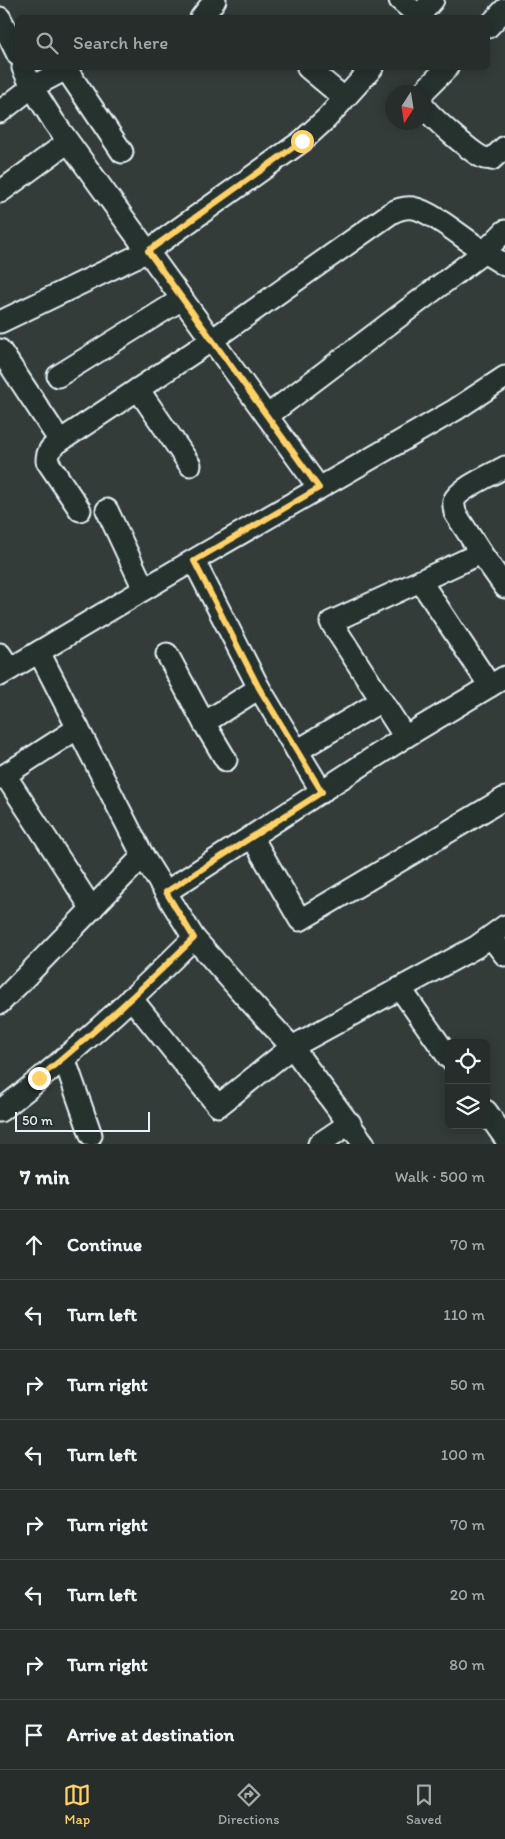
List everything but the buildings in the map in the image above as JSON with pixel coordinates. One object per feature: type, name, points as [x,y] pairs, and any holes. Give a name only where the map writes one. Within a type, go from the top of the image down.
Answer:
[{"type":"street","points":[[203,15],[215,0]]},
{"type":"street","points":[[400,0],[416,15]]},
{"type":"street","points":[[420,15],[433,0]]},
{"type":"street","points":[[490,24],[505,9]]},
{"type":"street","points":[[0,18],[15,49]]},
{"type":"street","points":[[24,70],[32,88],[68,142],[319,488]]},
{"type":"street","points":[[0,112],[32,88],[64,70]]},
{"type":"street","points":[[68,70],[122,152]]},
{"type":"street","points":[[310,70],[344,98]]},
{"type":"street","points":[[0,322],[148,251],[302,141],[327,118],[370,70]]},
{"type":"street","points":[[430,85],[445,70]]},
{"type":"street","points":[[430,115],[474,152],[484,158],[492,159],[505,148]]},
{"type":"street","points":[[0,192],[68,142]]},
{"type":"street","points":[[80,510],[47,461],[47,454],[50,448],[212,340],[391,213],[401,208],[413,208],[425,212],[505,265]]},
{"type":"street","points":[[267,416],[484,252],[505,231]]},
{"type":"street","points":[[58,376],[182,299]]},
{"type":"street","points":[[0,350],[60,441]]},
{"type":"street","points":[[3,666],[38,652],[504,380]]},
{"type":"street","points":[[138,389],[190,465]]},
{"type":"street","points":[[505,467],[460,493],[454,500],[456,513],[481,553],[505,586]]},
{"type":"street","points":[[107,510],[144,589]]},
{"type":"street","points":[[405,737],[331,622],[481,553]]},
{"type":"street","points":[[194,561],[259,688],[322,792]]},
{"type":"street","points":[[166,892],[405,737],[498,682],[421,582]]},
{"type":"street","points":[[38,652],[144,856],[194,938],[244,996],[292,1047],[364,1144]]},
{"type":"street","points":[[167,654],[226,760]]},
{"type":"street","points":[[204,723],[259,688]]},
{"type":"street","points":[[297,751],[382,701]]},
{"type":"street","points":[[78,728],[2,776],[92,909]]},
{"type":"street","points":[[252,837],[300,920],[505,798]]},
{"type":"street","points":[[0,1003],[144,856]]},
{"type":"street","points":[[130,998],[218,1106],[292,1047],[476,947],[498,931],[505,955]]},
{"type":"street","points":[[0,1111],[64,1058],[194,938]]},
{"type":"street","points":[[400,988],[445,1052]]},
{"type":"street","points":[[64,1058],[91,1135]]},
{"type":"street","points":[[490,1117],[505,1138]]},
{"type":"street","points":[[318,1144],[350,1124]]},
{"type":"route","points":[[39,1078],[160,972],[194,938],[166,892],[322,792],[259,688],[194,561],[319,488],[148,251],[302,141]]}]
